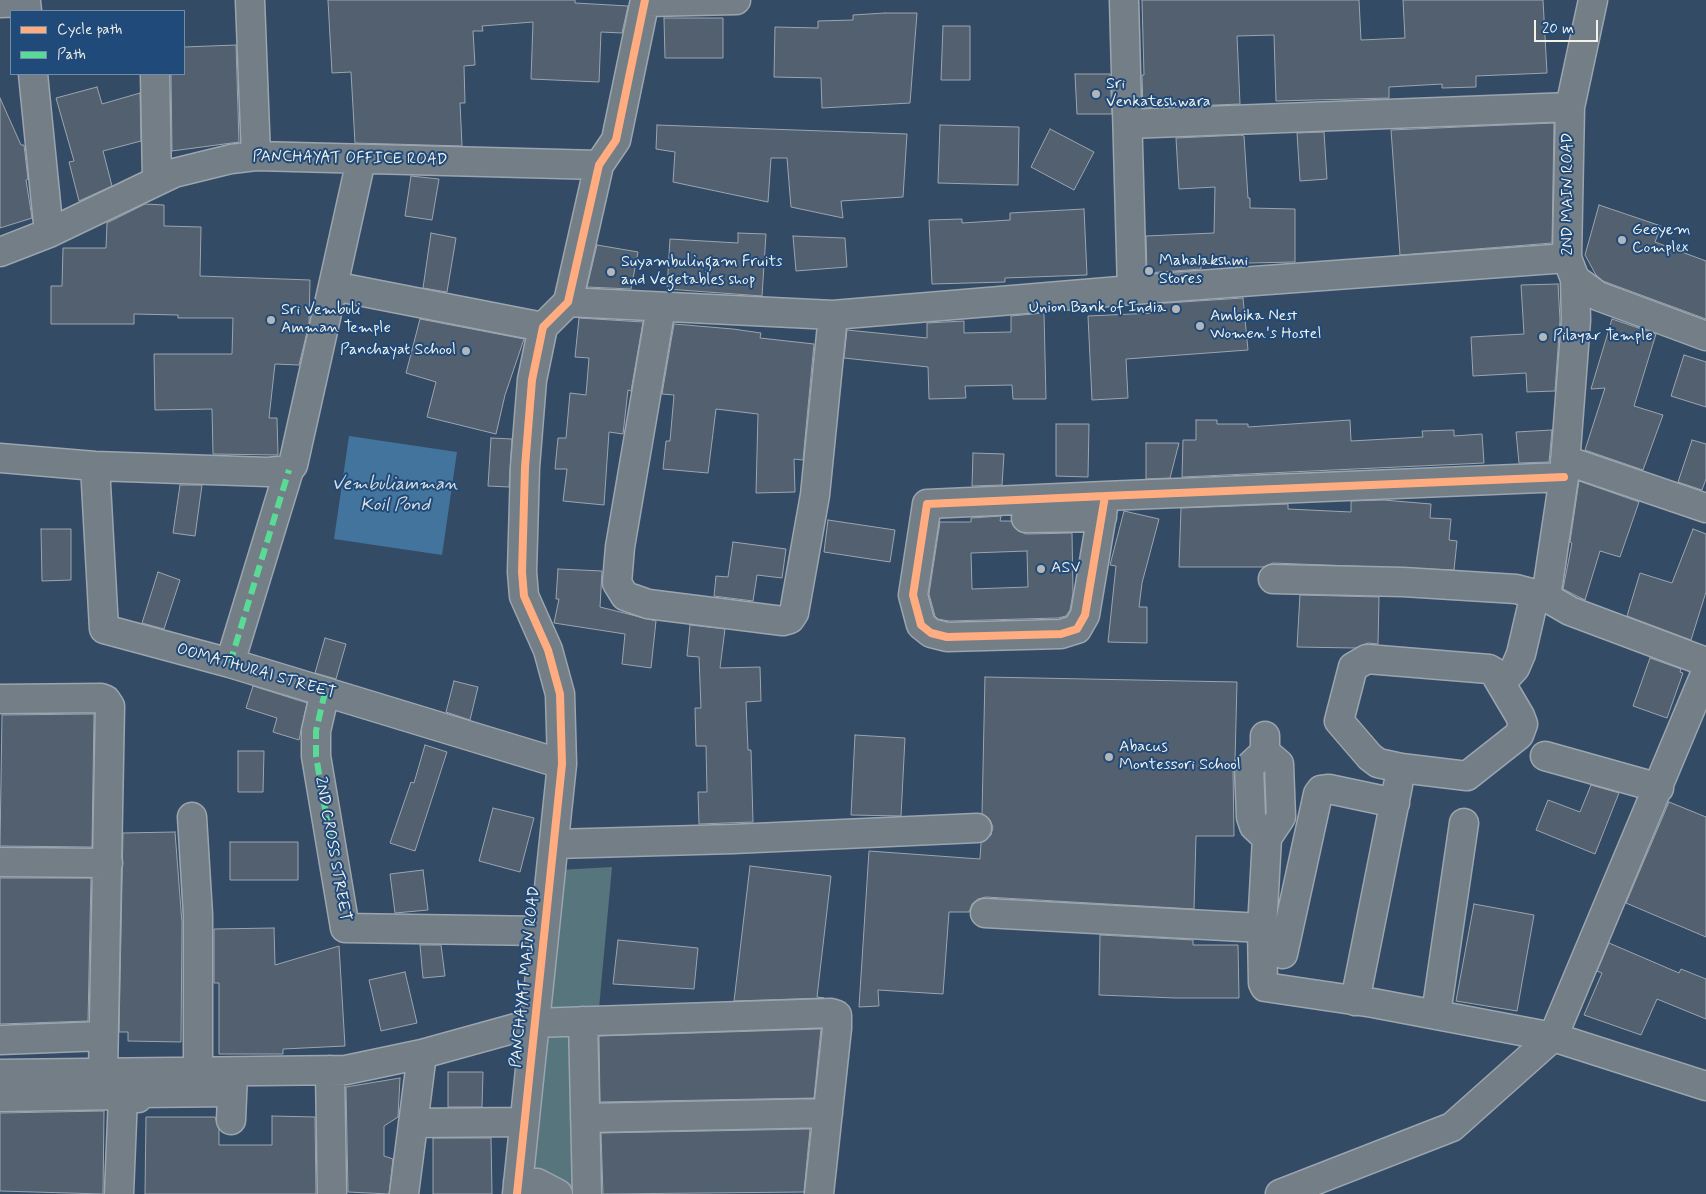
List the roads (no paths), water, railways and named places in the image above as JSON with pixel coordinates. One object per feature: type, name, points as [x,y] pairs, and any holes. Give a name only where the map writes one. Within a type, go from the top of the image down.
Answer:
[{"type":"street","points":[[250,0],[256,156]]},
{"type":"street","points":[[333,286],[543,327],[568,302],[599,165],[616,140],[645,1],[736,0]]},
{"type":"street","points":[[1124,0],[1132,290]]},
{"type":"street","name":"2ND MAIN ROAD","points":[[1501,683],[1515,668],[1541,595],[1565,468],[1576,320],[1571,268],[1570,107],[1593,0]]},
{"type":"street","points":[[0,3],[26,2],[27,10]]},
{"type":"street","points":[[33,75],[49,233]]},
{"type":"street","points":[[155,75],[157,181]]},
{"type":"street","points":[[1128,124],[1570,107]]},
{"type":"street","name":"PANCHAYAT OFFICE ROAD","points":[[0,252],[49,233],[174,173],[231,159],[256,156],[599,165]]},
{"type":"street","points":[[230,663],[291,468],[361,160]]},
{"type":"street","points":[[568,302],[832,315],[1132,290],[1571,268],[1598,296],[1706,336]]},
{"type":"street","points":[[660,307],[620,547],[617,583],[625,596],[648,604],[783,621],[790,619],[794,613],[815,495],[832,315]]},
{"type":"street","name":"PANCHAYAT MAIN ROAD","points":[[518,1188],[544,931],[556,844],[562,764],[560,694],[548,650],[524,596],[522,572],[525,467],[532,380],[543,327]]},
{"type":"street","points":[[0,458],[95,466],[268,472],[291,468]]},
{"type":"street","name":"OOMATHURAI STREET","points":[[95,466],[104,629],[230,663],[562,764]]},
{"type":"street","points":[[1104,507],[1085,615],[1077,629],[1061,634],[957,637],[931,633],[921,626],[913,596],[925,512],[1104,507],[1565,468],[1706,508]]},
{"type":"street","points":[[1273,579],[1403,582],[1516,589],[1541,595],[1570,611],[1706,662]]},
{"type":"street","points":[[1367,659],[1489,669],[1494,672],[1520,716],[1523,724],[1520,735],[1467,776],[1401,768],[1378,763],[1370,757],[1339,721],[1353,666],[1367,659]]},
{"type":"street","points":[[1280,1194],[1452,1127],[1553,1037],[1706,672]]},
{"type":"street","name":"2ND CROSS STREET","points":[[325,692],[316,730],[316,756],[345,928],[544,931]]},
{"type":"street","points":[[0,699],[101,698],[106,700],[110,706],[103,1074]]},
{"type":"street","points":[[1265,744],[1249,767],[1251,818],[1267,849],[1262,928],[1263,983],[1265,987],[1436,1014],[1553,1037],[1706,1086]]},
{"type":"street","points":[[1546,756],[1659,788]]},
{"type":"street","points":[[1355,1001],[1401,768]]},
{"type":"street","points":[[1283,954],[1318,794],[1321,790],[1330,789],[1395,803]]},
{"type":"street","points":[[192,817],[198,915],[198,1073]]},
{"type":"street","points":[[1436,1014],[1464,824]]},
{"type":"street","points":[[556,844],[977,828]]},
{"type":"street","points":[[0,862],[108,863]]},
{"type":"street","points":[[986,913],[1262,928]]},
{"type":"street","points":[[136,1194],[138,1093],[330,1070],[346,1070],[422,1054],[534,1023],[831,1013],[837,1016],[837,1028],[819,1194]]},
{"type":"street","points":[[583,1021],[587,1194]]},
{"type":"street","points":[[0,1040],[103,1036]]},
{"type":"street","points":[[404,1194],[422,1054]]},
{"type":"street","points":[[330,1070],[332,1194]]},
{"type":"street","points":[[0,1097],[46,1085],[103,1074],[198,1073],[233,1082]]},
{"type":"street","points":[[0,1074],[46,1085],[123,1096],[119,1194]]},
{"type":"street","points":[[231,1120],[233,1082]]},
{"type":"street","points":[[585,1118],[828,1113]]},
{"type":"street","points":[[413,1123],[524,1122]]},
{"type":"street","points":[[518,1188],[538,1183],[558,1194]]},
{"type":"water","name":"Vembuliamman Koil Pond","points":[[349,436],[457,452],[442,555],[334,539]]},
{"type":"place","name":"Sri Venkateshwara","points":[[1096,94]]},
{"type":"place","name":"Geeyem Complex","points":[[1622,240]]},
{"type":"place","name":"Mahalakshmi Stores","points":[[1149,271]]},
{"type":"place","name":"Suyambulingam Fruits and Vegetables shop","points":[[611,272]]},
{"type":"place","name":"Union Bank of India","points":[[1176,309]]},
{"type":"place","name":"Sri Vembuli Amman Temple","points":[[271,320]]},
{"type":"place","name":"Ambika Nest Women's Hostel","points":[[1200,326]]},
{"type":"place","name":"Pilayar Temple","points":[[1543,337]]},
{"type":"place","name":"Panchayat School","points":[[466,351]]},
{"type":"place","name":"ASV","points":[[1041,569]]},
{"type":"place","name":"Abacus Montessori School","points":[[1109,757]]}]
